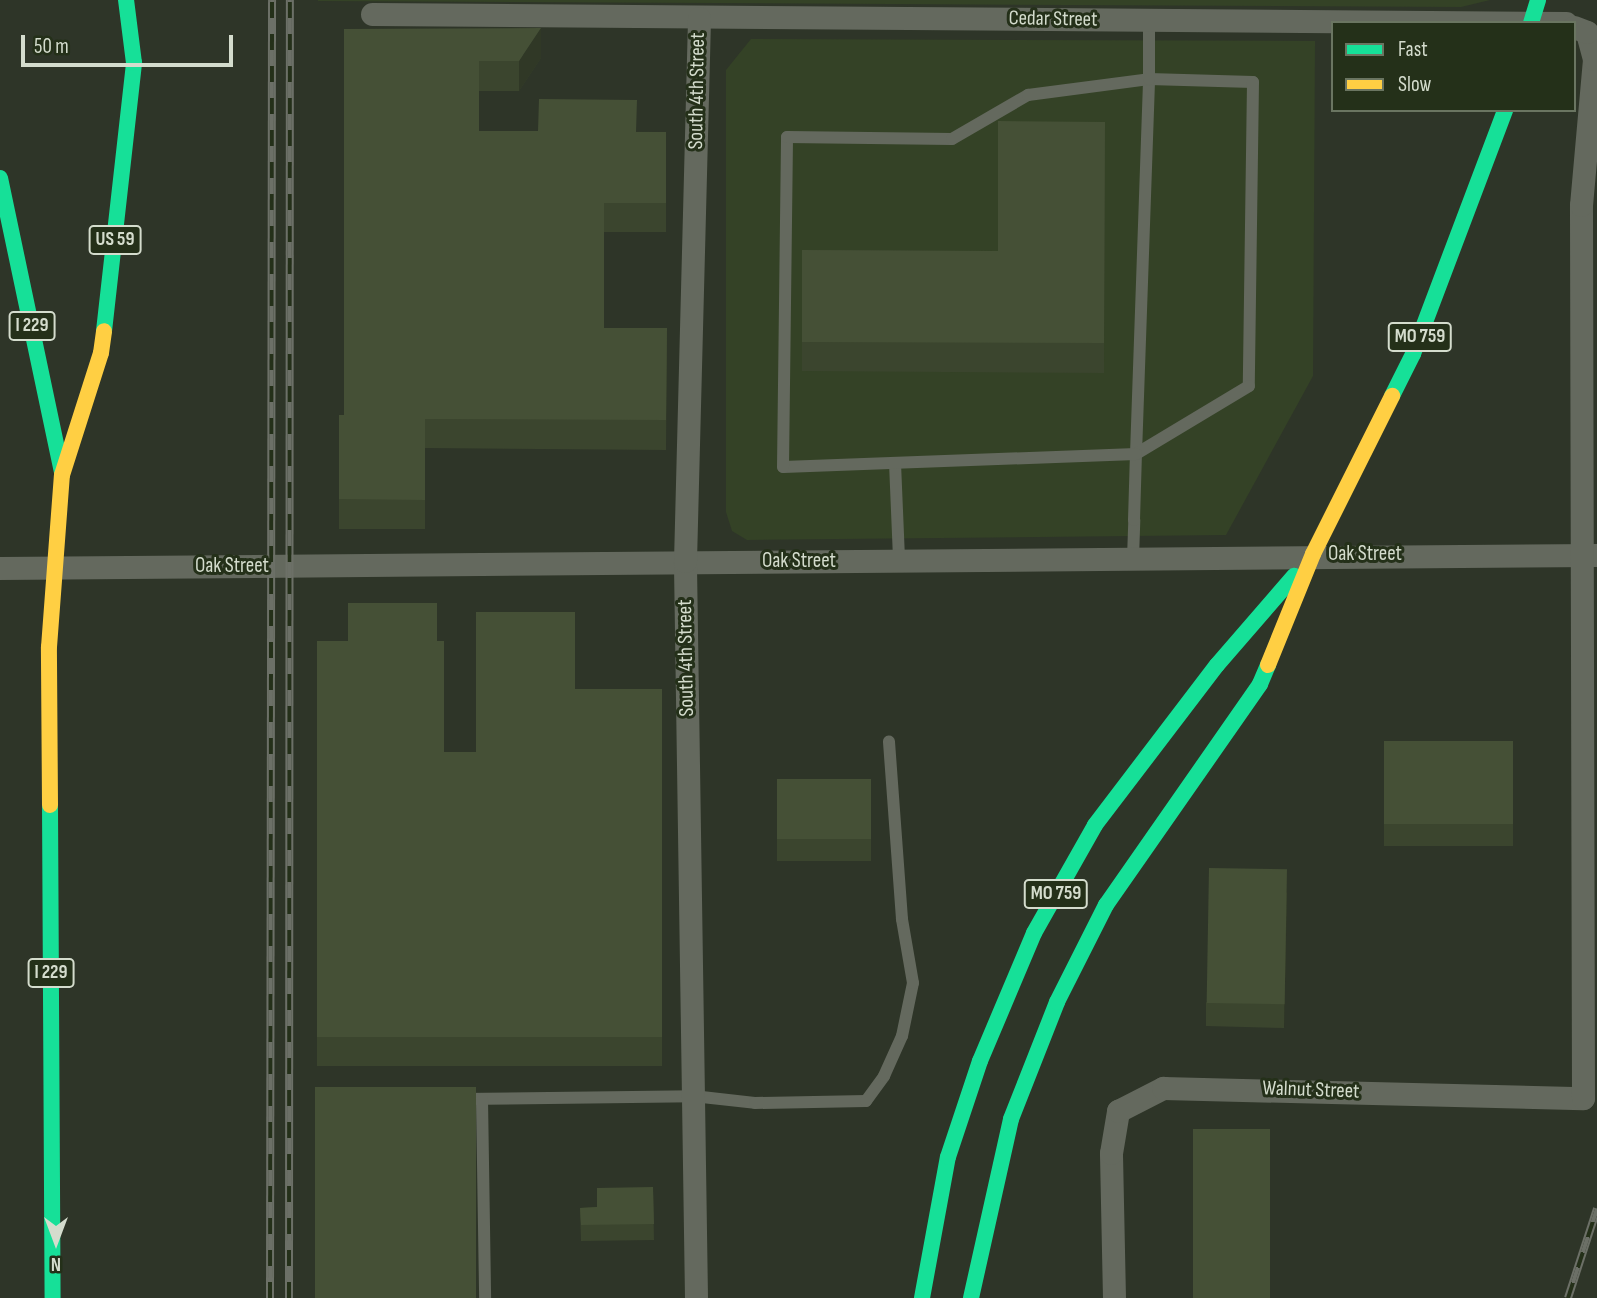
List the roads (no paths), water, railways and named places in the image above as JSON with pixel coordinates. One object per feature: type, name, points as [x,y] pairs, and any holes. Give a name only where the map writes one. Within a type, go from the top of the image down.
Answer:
[{"type":"main road","name":"US 59","points":[[62,475],[101,353],[134,63],[126,0]]},
{"type":"main road","name":"MO 759","points":[[971,1298],[982,1233],[1011,1119],[1057,1002],[1106,905],[1260,684],[1313,554],[1413,354],[1504,112]]},
{"type":"main road","name":"I 229","points":[[0,178],[62,475],[49,647],[53,1298]]},
{"type":"main road","name":"MO 759","points":[[922,1298],[948,1157],[981,1060],[1034,933],[1095,825],[1217,665],[1313,554]]},
{"type":"street","name":"Cedar Street","points":[[372,14],[1149,20],[1534,15],[1558,21]]},
{"type":"street","name":"South 4th Street","points":[[696,1298],[685,561],[699,18]]},
{"type":"street","points":[[1576,28],[1587,32],[1594,59],[1581,205],[1588,555],[1590,1101]]},
{"type":"street","name":"Oak Street","points":[[0,568],[1313,554],[1588,555]]},
{"type":"street","name":"Walnut Street","points":[[1114,1298],[1111,1184],[1118,1111],[1163,1088],[1590,1101]]},
{"type":"lane","points":[[1133,558],[1149,20]]},
{"type":"lane","points":[[1149,79],[1253,82],[1249,386],[1136,454],[783,467],[786,137],[951,139],[1028,95],[1149,79]]},
{"type":"lane","points":[[895,463],[900,560]]},
{"type":"lane","points":[[445,1099],[693,1096],[755,1103],[866,1101],[884,1076],[902,1036],[913,983],[902,919],[889,741]]},
{"type":"lane","points":[[482,1099],[485,1298]]},
{"type":"railway","points":[[270,1298],[272,0]]},
{"type":"railway","points":[[289,1298],[290,0]]},
{"type":"railway","points":[[1568,1298],[1597,1209]]}]
